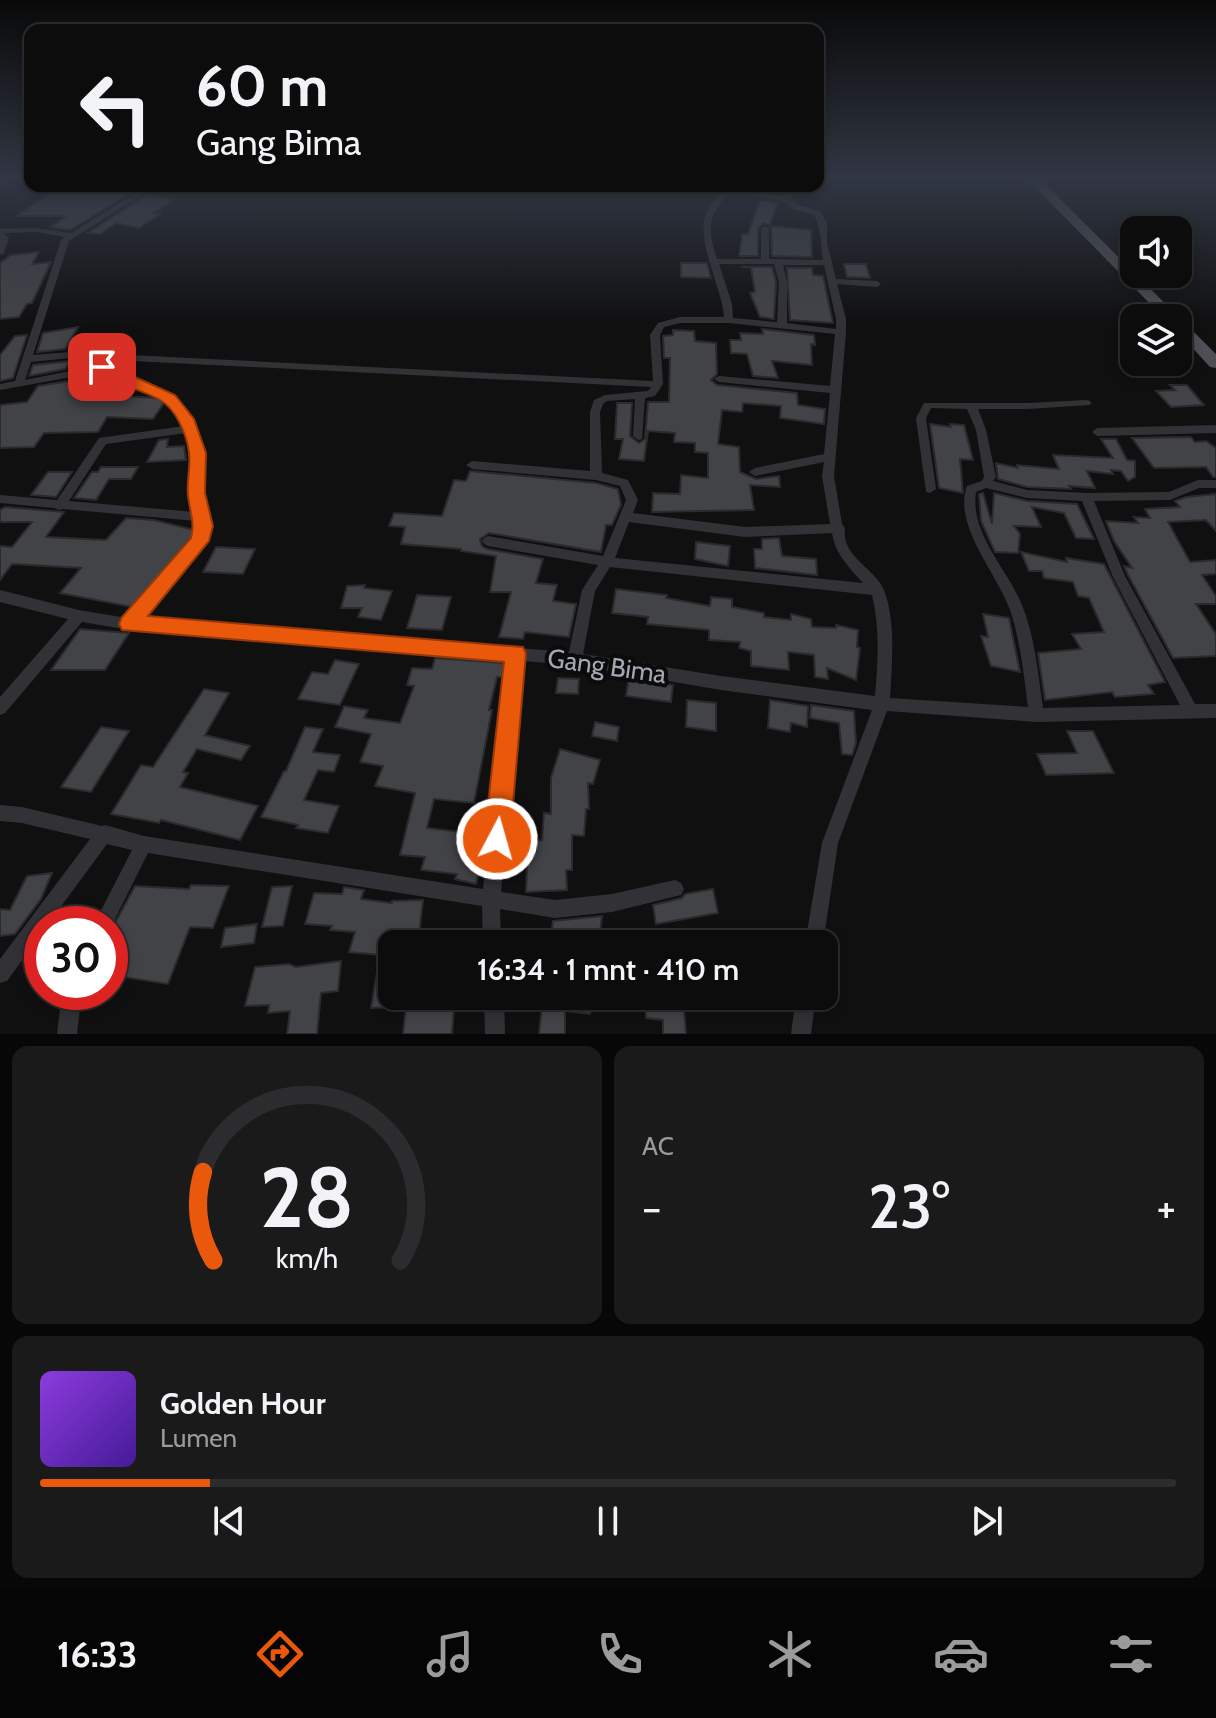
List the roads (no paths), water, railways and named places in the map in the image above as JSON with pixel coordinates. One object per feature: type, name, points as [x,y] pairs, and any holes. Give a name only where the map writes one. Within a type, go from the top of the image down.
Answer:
[{"type":"main road","points":[[1082,227],[1159,304]]},
{"type":"main road","points":[[1192,338],[1216,363]]},
{"type":"street","points":[[19,384],[62,245],[70,235],[83,227]]},
{"type":"street","points":[[706,227],[708,250],[716,261],[724,285],[729,320]]},
{"type":"street","points":[[816,930],[830,843],[882,704],[885,660],[883,613],[877,590],[840,545],[828,476],[841,332],[822,227]]},
{"type":"street","points":[[765,228],[765,263]]},
{"type":"street","points":[[0,233],[36,230],[70,235]]},
{"type":"street","points":[[0,233],[5,238],[0,253]]},
{"type":"street","points":[[716,261],[829,263]]},
{"type":"street","points":[[778,263],[783,282],[782,325]]},
{"type":"street","points":[[831,281],[877,284]]},
{"type":"street","points":[[596,476],[595,412],[598,402],[610,397],[652,393],[658,384],[655,335],[661,325],[680,320],[729,320],[841,332]]},
{"type":"street","points":[[27,359],[70,355],[106,363],[658,384]]},
{"type":"street","points":[[0,387],[106,363],[170,398],[190,429],[198,453],[196,493],[203,530],[199,541],[130,624]]},
{"type":"street","points":[[719,379],[837,390]]},
{"type":"street","points":[[638,436],[640,396]]},
{"type":"street","points":[[930,489],[921,418],[925,408],[938,403],[1086,403]]},
{"type":"street","points":[[971,405],[981,430],[990,477],[986,484]]},
{"type":"street","points":[[59,506],[103,441],[190,429]]},
{"type":"street","points":[[1097,432],[1216,429]]},
{"type":"street","points":[[755,472],[830,457]]},
{"type":"street","points":[[472,465],[596,476],[616,479],[628,488],[632,500],[627,517],[607,562],[589,590],[575,659]]},
{"type":"street","points":[[1037,715],[1019,616],[1003,578],[979,539],[969,502],[971,489],[986,484],[1027,494],[1159,497],[1198,484],[1216,484]]},
{"type":"street","points":[[1086,497],[1119,577],[1192,713]]},
{"type":"street","points":[[0,499],[202,517]]},
{"type":"street","points":[[627,517],[745,532],[839,528]]},
{"type":"street","points":[[488,541],[607,562],[877,590]]},
{"type":"street","name":"Gang Bima","points":[[0,596],[79,616],[130,624],[575,659],[721,683],[882,704],[1037,715],[1216,711]]},
{"type":"street","points":[[0,708],[79,616]]},
{"type":"street","points":[[492,930],[491,901],[516,653]]},
{"type":"street","points":[[0,813],[105,833],[144,844],[555,909],[612,903],[675,889]]},
{"type":"street","points":[[0,974],[105,833]]},
{"type":"street","points":[[112,906],[144,844]]},
{"type":"street","points":[[67,1034],[70,1010]]},
{"type":"street","points":[[494,1010],[495,1034]]},
{"type":"street","points":[[801,1034],[804,1010]]}]
